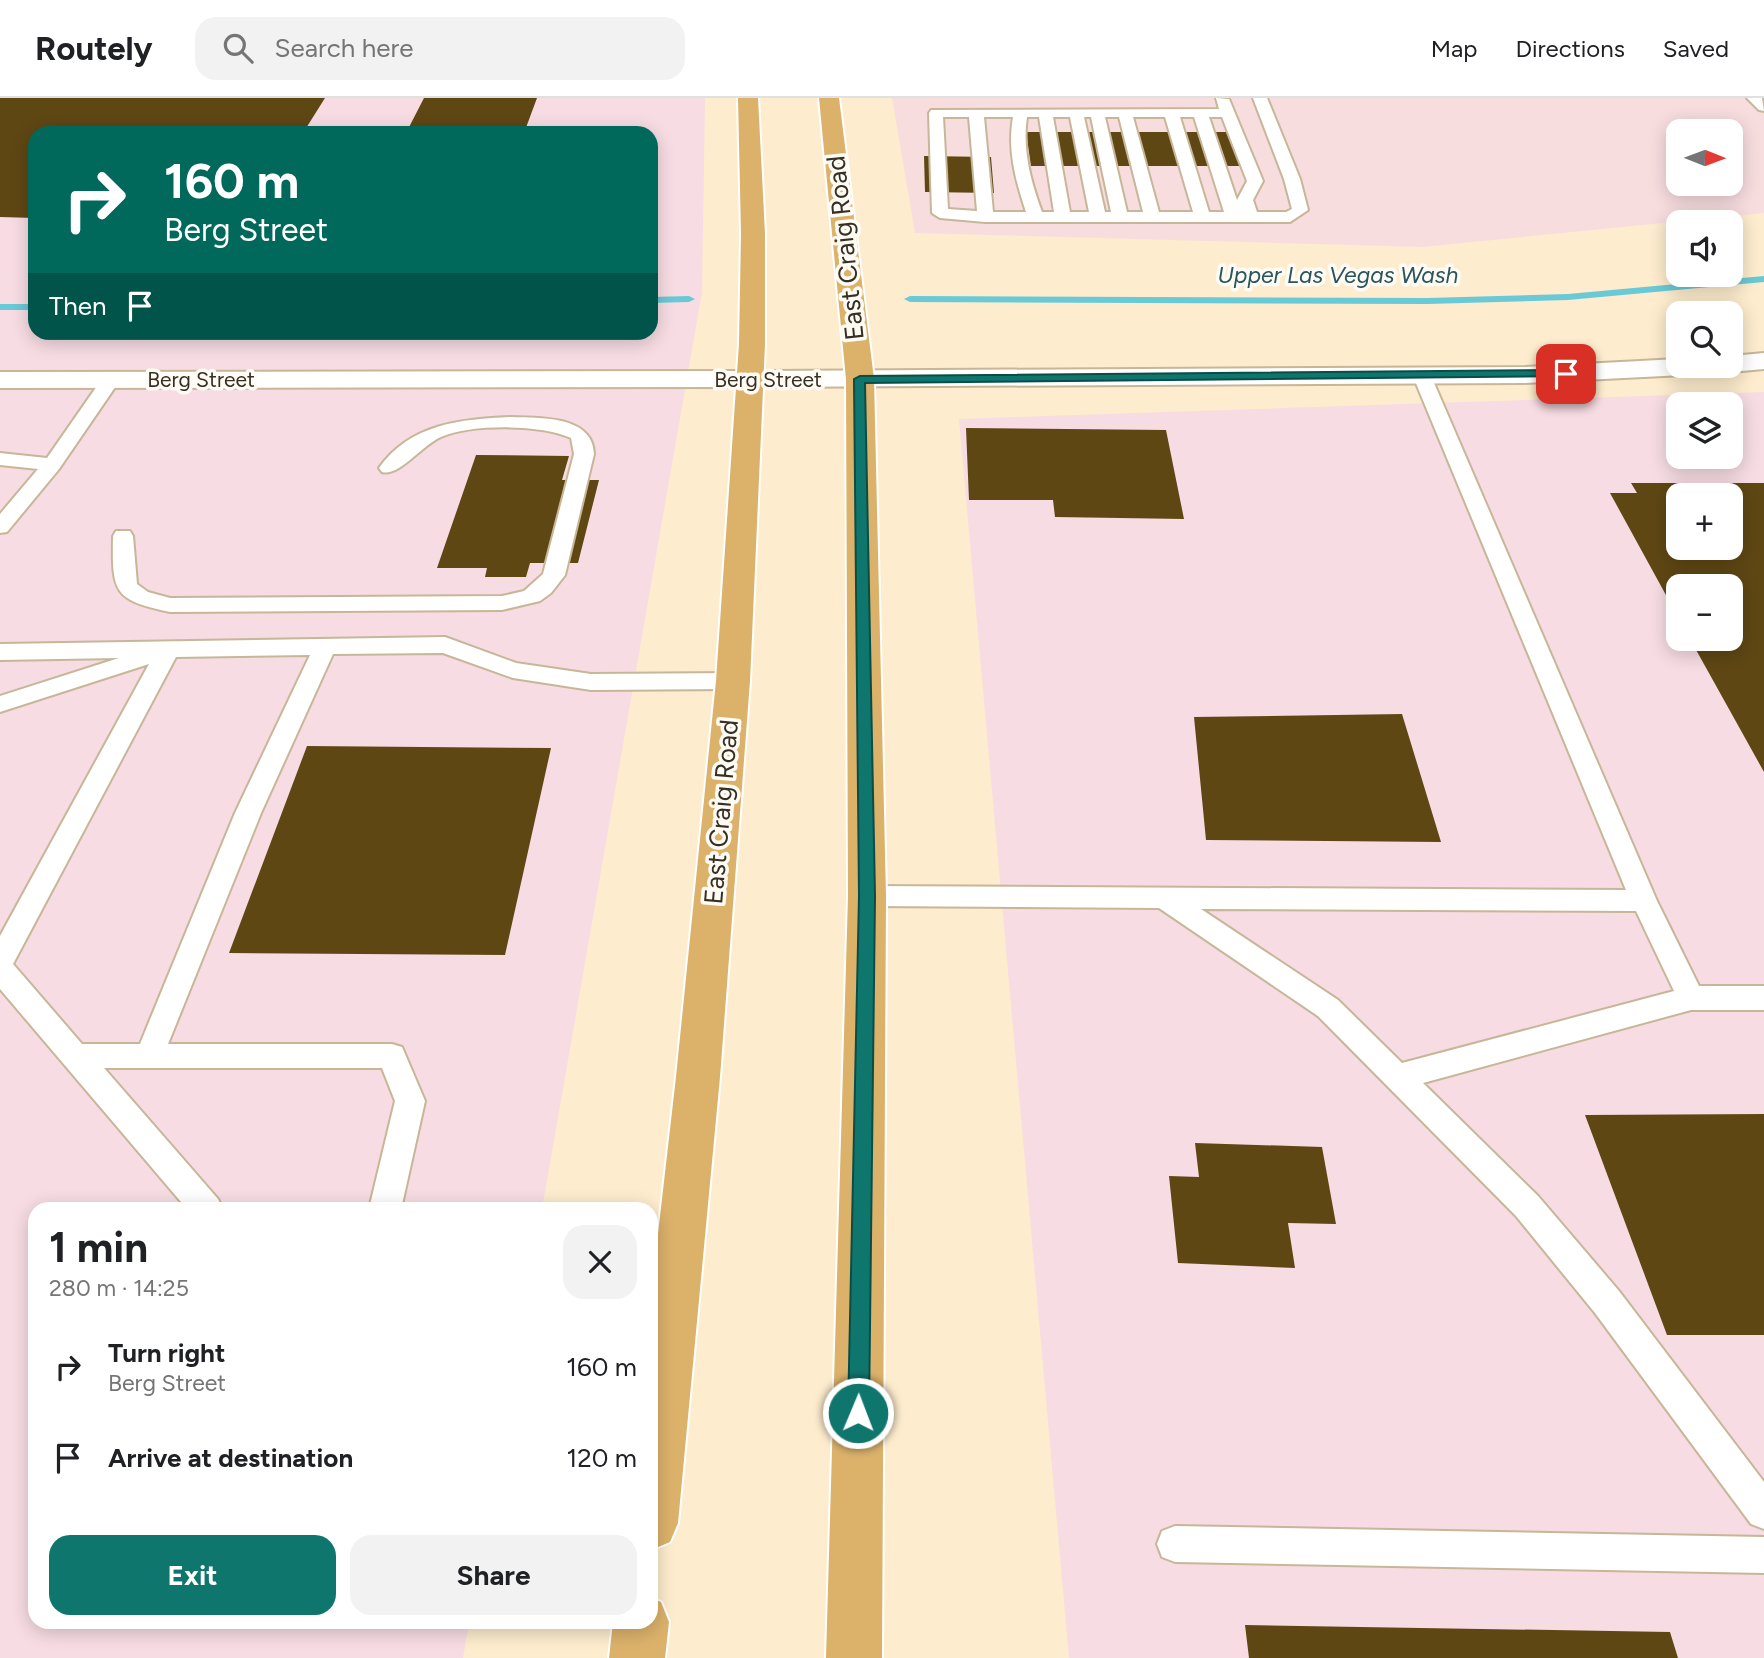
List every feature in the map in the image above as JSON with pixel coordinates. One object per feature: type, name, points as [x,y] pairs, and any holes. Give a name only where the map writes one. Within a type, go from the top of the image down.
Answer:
[{"type":"main road","name":"East Craig Road","points":[[658,1457],[698,1077],[733,681],[751,379],[753,234],[748,98]]},
{"type":"main road","name":"East Craig Road","points":[[829,98],[860,379],[867,896],[854,1658]]},
{"type":"main road","points":[[637,1658],[640,1629]]},
{"type":"street","points":[[1743,363],[1764,361]]},
{"type":"street","name":"Berg Street","points":[[0,380],[1422,376],[1525,375],[1666,368]]},
{"type":"lane","points":[[1222,98],[1214,113],[1242,217]]},
{"type":"lane","points":[[1242,217],[1245,200],[1255,181],[1236,128],[1214,113],[936,113],[940,213],[960,217],[1063,216],[1152,216],[1202,217],[1242,217],[1290,217],[1300,210],[1292,179],[1260,98]]},
{"type":"lane","points":[[1754,98],[1764,107]]},
{"type":"lane","points":[[976,113],[985,217]]},
{"type":"lane","points":[[1018,113],[1017,129],[1025,188],[1036,217]]},
{"type":"lane","points":[[1045,113],[1063,216]]},
{"type":"lane","points":[[1076,113],[1098,216]]},
{"type":"lane","points":[[1097,113],[1120,216]]},
{"type":"lane","points":[[1125,113],[1152,216]]},
{"type":"lane","points":[[1171,113],[1202,217]]},
{"type":"lane","points":[[1422,376],[1644,901],[1691,998]]},
{"type":"lane","points":[[0,527],[52,465],[111,380]]},
{"type":"lane","points":[[123,536],[126,587],[133,595],[146,601],[170,605],[502,603],[532,598],[545,589],[554,575],[584,454],[583,441],[576,433],[548,424],[473,424],[440,430],[412,444],[389,468]]},
{"type":"lane","points":[[0,459],[52,465]]},
{"type":"lane","points":[[0,652],[445,645],[513,670],[591,682],[733,681]]},
{"type":"lane","points":[[149,1056],[248,813],[325,647]]},
{"type":"lane","points":[[0,704],[168,650]]},
{"type":"lane","points":[[0,962],[168,650]]},
{"type":"lane","points":[[867,896],[1644,901]]},
{"type":"lane","points":[[1163,897],[1328,1008],[1527,1206],[1607,1302],[1764,1511]]},
{"type":"lane","points":[[0,969],[200,1202]]},
{"type":"lane","points":[[1397,1077],[1691,998],[1764,998]]},
{"type":"lane","points":[[75,1056],[391,1056],[410,1101],[387,1202]]},
{"type":"lane","points":[[1175,1544],[1764,1555]]},
{"type":"shaded area","points":[[0,98],[705,98],[702,292],[543,1202],[28,1202],[28,1629],[468,1629],[463,1658],[0,1658]]},
{"type":"shaded area","points":[[892,98],[1764,98],[1764,213],[1743,215],[1743,210],[1666,210],[1666,223],[1422,247],[915,233]]},
{"type":"shaded area","points":[[1764,392],[1764,1658],[1069,1658],[959,419],[1666,395],[1666,469],[1743,469],[1743,393]]},
{"type":"building","points":[[0,98],[325,98],[307,126],[28,126],[28,218],[0,217]]},
{"type":"building","points":[[424,98],[537,98],[527,126],[410,126]]},
{"type":"building","points":[[1026,132],[1231,132],[1244,166],[1031,166]]},
{"type":"building","points":[[924,156],[991,157],[994,193],[925,192]]},
{"type":"building","points":[[966,428],[1166,430],[1184,519],[1055,517],[1053,500],[969,500]]},
{"type":"building","points":[[476,455],[569,456],[562,480],[599,480],[578,563],[530,563],[526,577],[485,577],[487,568],[437,568]]},
{"type":"building","points":[[1631,483],[1666,483],[1666,560],[1743,560],[1743,483],[1764,483],[1764,772],[1697,651],[1743,651],[1743,574],[1666,574],[1666,595],[1610,493],[1637,493]]},
{"type":"building","points":[[1402,714],[1441,842],[1206,840],[1194,717]]},
{"type":"building","points":[[307,746],[551,748],[505,955],[229,953]]},
{"type":"building","points":[[1764,1114],[1764,1335],[1667,1335],[1585,1115]]},
{"type":"building","points":[[1195,1143],[1322,1147],[1336,1224],[1288,1223],[1295,1268],[1178,1263],[1169,1176],[1199,1177]]},
{"type":"building","points":[[1245,1625],[1670,1632],[1678,1658],[1249,1658]]},
{"type":"waterway","name":"Upper Las Vegas Wash","points":[[910,299],[1427,301],[1568,297],[1764,279]]},
{"type":"waterway","name":"Upper Las Vegas Wash","points":[[658,300],[689,299]]},
{"type":"waterway","name":"Upper Las Vegas Wash","points":[[0,307],[28,307]]},
{"type":"route","points":[[858,1413],[867,896],[860,379],[1566,374]]}]
